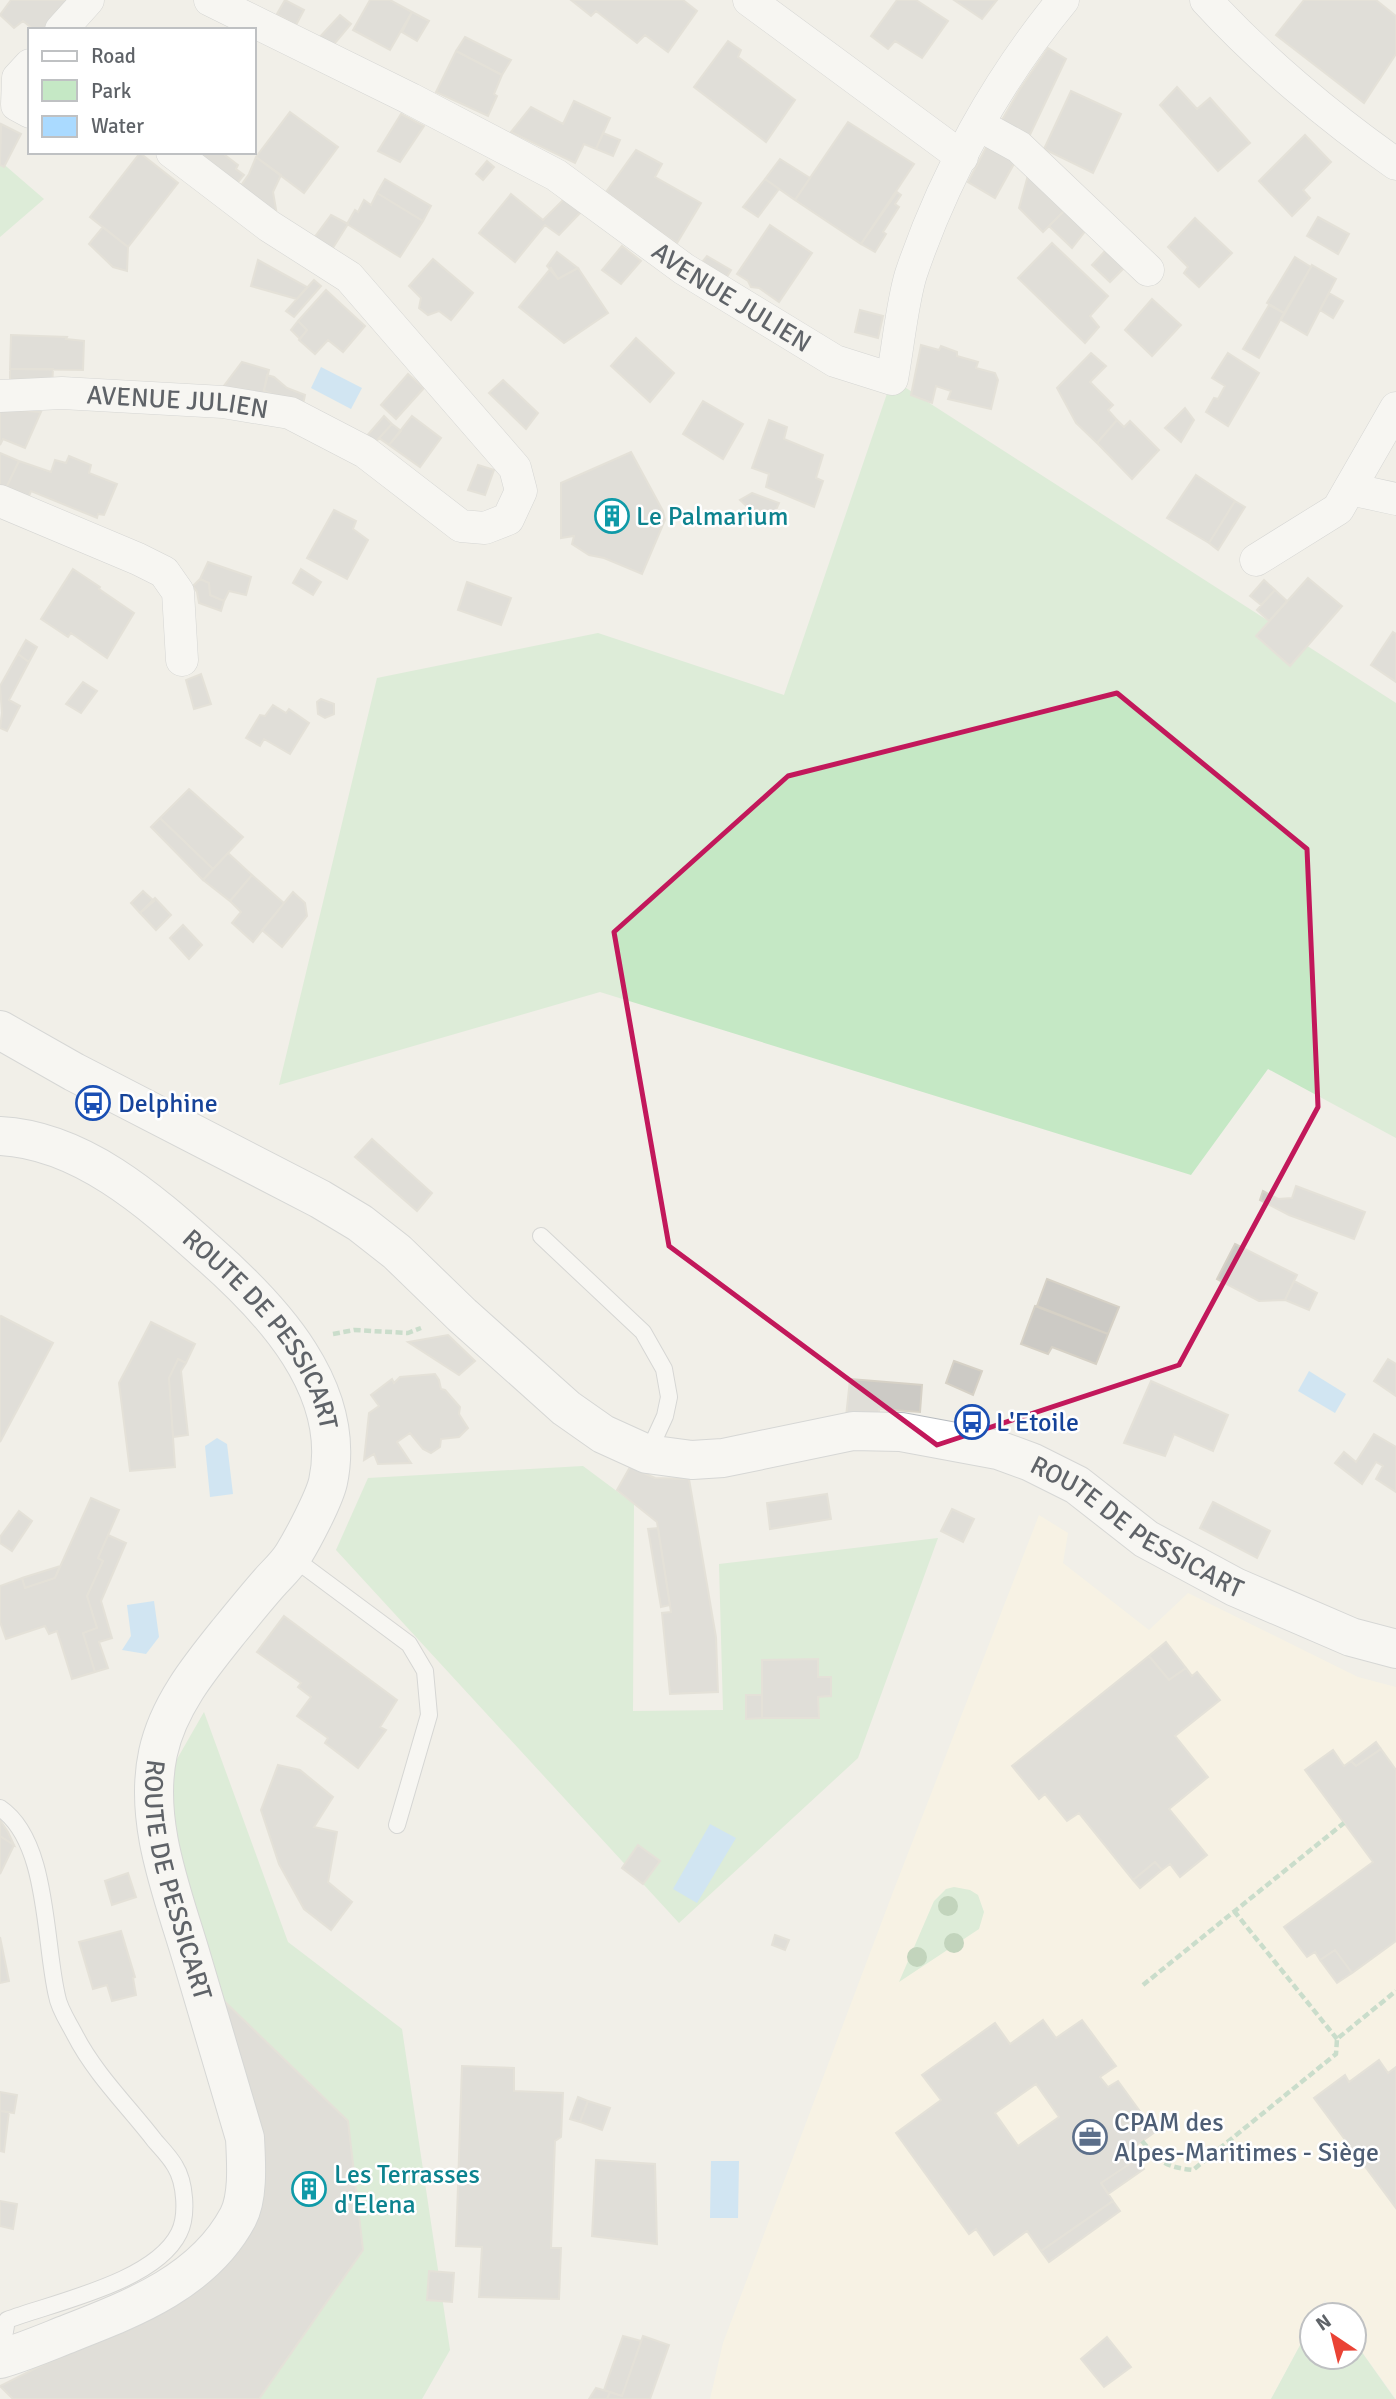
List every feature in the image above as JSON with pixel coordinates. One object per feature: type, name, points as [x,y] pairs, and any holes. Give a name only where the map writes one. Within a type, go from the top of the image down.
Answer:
[{"type":"street","points":[[63,28],[88,0]]},
{"type":"street","name":"AVENUE JULIEN","points":[[210,0],[411,99],[556,175],[684,269],[835,361],[892,379],[910,277],[947,184],[1000,90],[1063,0]]},
{"type":"street","points":[[749,0],[961,157]]},
{"type":"street","points":[[1206,0],[1242,40],[1369,145],[1396,163]]},
{"type":"street","points":[[28,67],[18,78],[18,105],[28,111]]},
{"type":"street","points":[[979,125],[1019,146],[1148,270]]},
{"type":"street","name":"AVENUE JULIEN","points":[[0,396],[62,393],[223,401],[290,413],[365,452],[461,526],[485,528],[508,519],[521,491],[515,468],[349,277],[269,226],[175,154]]},
{"type":"street","points":[[1256,560],[1338,509],[1396,408]]},
{"type":"street","points":[[1350,489],[1396,499]]},
{"type":"street","points":[[0,501],[164,572],[177,592],[182,660]]},
{"type":"street","name":"ROUTE DE PESSICART","points":[[0,1030],[86,1078],[320,1199],[360,1223],[397,1252],[462,1315],[566,1408],[603,1434],[647,1454],[692,1460],[723,1458],[853,1431],[901,1432],[998,1450],[1031,1462],[1077,1485],[1146,1539],[1234,1587],[1351,1637],[1396,1649]]},
{"type":"street","name":"ROUTE DE PESSICART","points":[[0,1136],[15,1136],[95,1165],[136,1193],[236,1276],[293,1341],[312,1375],[332,1448],[327,1485],[292,1557],[197,1671],[170,1715],[158,1753],[154,1792],[158,1835],[169,1881],[245,2137],[247,2175],[239,2215],[208,2255],[185,2277],[150,2300],[3,2359]]},
{"type":"lane","points":[[541,1236],[643,1332],[663,1369],[668,1396],[664,1416],[647,1454]]},
{"type":"lane","points":[[292,1557],[409,1644],[425,1671],[429,1715],[397,1825]]},
{"type":"lane","points":[[0,1808],[12,1816],[29,1841],[36,1867],[57,1999],[80,2045],[176,2166],[185,2195],[180,2232],[158,2259],[95,2291],[7,2320],[3,2359]]},
{"type":"path","points":[[293,1341],[355,1330],[408,1333],[462,1315]]},
{"type":"path","points":[[1143,1985],[1344,1823]]},
{"type":"path","points":[[1142,2141],[1159,2161],[1173,2168],[1193,2170],[1336,2054],[1337,2039],[1234,1911]]},
{"type":"path","points":[[1337,2039],[1396,1991]]},
{"type":"highlighted area","points":[[1117,693],[1307,849],[1318,1107],[1179,1365],[937,1445],[669,1246],[614,932],[788,776]]},
{"type":"shaded area","points":[[1039,1515],[1068,1533],[1063,1563],[1149,1630],[1188,1593],[1358,1677],[1396,1687],[1396,2399],[1368,2360],[1368,2301],[1325,2300],[1298,2301],[1298,2349],[1271,2399],[710,2399],[723,2343]]},
{"type":"green space","points":[[0,161],[44,199],[0,237]]},
{"type":"green space","points":[[892,379],[1396,703],[1396,1138],[1268,1069],[1191,1175],[600,992],[279,1085],[377,678],[598,633],[784,695]]},
{"type":"green space","points":[[583,1466],[634,1504],[633,1711],[723,1710],[719,1564],[938,1538],[858,1758],[679,1923],[336,1550],[368,1478]]},
{"type":"green space","points":[[204,1712],[288,1942],[402,2029],[450,2350],[422,2399],[259,2399],[363,2250],[348,2121],[218,1995],[161,1787]]},
{"type":"green space","points":[[954,1887],[970,1890],[978,1895],[984,1912],[979,1929],[899,1982],[934,1901],[946,1889]]},
{"type":"green space","points":[[1298,2349],[1298,2371],[1368,2371],[1368,2361],[1395,2399],[1271,2399]]},
{"type":"water","points":[[321,367],[362,388],[351,409],[311,388]]},
{"type":"water","points":[[1309,1371],[1346,1394],[1335,1413],[1298,1391]]},
{"type":"water","points":[[217,1438],[227,1444],[233,1494],[210,1497],[205,1446]]},
{"type":"water","points":[[154,1601],[159,1637],[146,1654],[122,1650],[131,1636],[127,1605]]},
{"type":"water","points":[[710,1824],[736,1838],[697,1903],[673,1889]]},
{"type":"water","points":[[711,2161],[739,2161],[738,2218],[710,2218]]},
{"type":"building","points":[[11,0],[71,0],[47,28],[32,28],[23,21],[14,28],[0,15]]},
{"type":"building","points":[[285,0],[304,10],[296,25],[277,14]]},
{"type":"building","points":[[370,0],[390,0],[412,12],[390,50],[353,30]]},
{"type":"building","points":[[571,0],[683,0],[697,11],[668,52],[645,35],[637,43],[596,11],[591,16]]},
{"type":"building","points":[[897,0],[916,0],[948,21],[922,58],[895,41],[888,49],[871,36]]},
{"type":"building","points":[[954,0],[997,0],[982,19]]},
{"type":"building","points":[[1304,0],[1376,0],[1396,16],[1396,54],[1364,103],[1276,35]]},
{"type":"building","points":[[412,12],[429,21],[417,41],[402,32]]},
{"type":"building","points":[[340,15],[351,24],[330,49],[318,39]]},
{"type":"building","points":[[465,37],[511,60],[502,75],[456,51]]},
{"type":"building","points":[[728,41],[741,50],[738,57],[795,100],[766,142],[694,87]]},
{"type":"building","points":[[1048,48],[1066,59],[1028,139],[999,125]]},
{"type":"building","points":[[456,51],[502,75],[488,116],[436,92]]},
{"type":"building","points":[[1177,87],[1197,109],[1210,98],[1250,143],[1218,171],[1160,105]]},
{"type":"building","points":[[1071,91],[1121,114],[1093,173],[1044,149]]},
{"type":"building","points":[[574,101],[610,118],[596,149],[584,144],[575,163],[511,132],[531,107],[563,124]]},
{"type":"building","points":[[290,112],[338,147],[304,193],[256,157]]},
{"type":"building","points":[[401,114],[424,126],[400,162],[378,151]]},
{"type":"building","points":[[848,122],[914,164],[861,244],[795,200]]},
{"type":"building","points":[[1,124],[21,134],[4,167],[0,165]]},
{"type":"building","points":[[603,133],[620,140],[613,156],[596,149]]},
{"type":"building","points":[[1305,135],[1331,162],[1303,190],[1310,198],[1292,216],[1259,181]]},
{"type":"building","points":[[988,144],[1015,162],[995,198],[968,182]]},
{"type":"building","points":[[636,150],[662,164],[655,177],[701,203],[677,243],[606,192]]},
{"type":"building","points":[[139,154],[178,183],[128,247],[90,217]]},
{"type":"building","points":[[192,154],[224,154],[238,165],[236,169],[244,175],[234,187]]},
{"type":"building","points":[[256,157],[281,175],[273,192],[278,221],[234,187],[242,184]]},
{"type":"building","points":[[780,159],[810,178],[795,200],[765,179]]},
{"type":"building","points":[[487,161],[494,167],[483,180],[476,174]]},
{"type":"building","points":[[1028,175],[1065,210],[1043,232],[1019,208]]},
{"type":"building","points":[[385,179],[431,206],[423,221],[377,193]]},
{"type":"building","points":[[765,179],[779,189],[758,217],[743,207]]},
{"type":"building","points":[[897,192],[901,195],[895,204],[899,207],[883,232],[886,234],[875,252],[861,244]]},
{"type":"building","points":[[377,193],[423,221],[400,257],[347,224],[364,200],[371,205]]},
{"type":"building","points":[[511,194],[543,220],[565,198],[581,212],[559,235],[545,225],[515,262],[479,233]]},
{"type":"building","points":[[1065,210],[1086,230],[1072,248],[1049,226]]},
{"type":"building","points":[[331,215],[348,224],[329,254],[311,242]]},
{"type":"building","points":[[1318,217],[1349,234],[1338,254],[1307,236]]},
{"type":"building","points":[[1195,218],[1232,253],[1199,287],[1184,273],[1188,267],[1168,247]]},
{"type":"building","points":[[770,225],[812,253],[779,302],[759,288],[751,287],[748,281],[737,274]]},
{"type":"building","points":[[103,227],[128,247],[127,271],[113,267],[89,244]]},
{"type":"building","points":[[1052,243],[1108,296],[1090,316],[1099,327],[1085,343],[1018,278]]},
{"type":"building","points":[[622,246],[641,261],[621,284],[602,270]]},
{"type":"building","points":[[1106,250],[1124,268],[1110,282],[1092,265]]},
{"type":"building","points":[[557,252],[578,268],[558,279],[547,266]]},
{"type":"building","points":[[707,256],[731,270],[724,282],[698,267]]},
{"type":"building","points":[[1295,257],[1311,267],[1284,313],[1267,303]]},
{"type":"building","points":[[433,259],[473,293],[451,320],[439,311],[428,315],[419,308],[421,298],[409,286]]},
{"type":"building","points":[[258,260],[307,287],[297,299],[251,286]]},
{"type":"building","points":[[1312,265],[1336,279],[1307,335],[1281,320]]},
{"type":"building","points":[[551,268],[558,279],[578,268],[608,313],[564,343],[519,307]]},
{"type":"building","points":[[314,280],[321,286],[294,317],[286,311]]},
{"type":"building","points":[[326,290],[365,326],[343,352],[328,340],[315,354],[299,340],[307,330],[298,321]]},
{"type":"building","points":[[1329,293],[1343,301],[1333,318],[1320,310]]},
{"type":"building","points":[[1152,299],[1181,325],[1152,356],[1125,330]]},
{"type":"building","points":[[1269,305],[1284,313],[1259,358],[1243,349]]},
{"type":"building","points":[[860,310],[883,316],[878,338],[855,332]]},
{"type":"building","points":[[298,321],[307,330],[300,339],[291,330]]},
{"type":"building","points":[[11,335],[67,337],[66,339],[84,341],[83,370],[10,369]]},
{"type":"building","points":[[636,338],[674,373],[650,402],[611,366]]},
{"type":"building","points":[[921,345],[939,350],[941,346],[957,352],[957,356],[978,362],[976,368],[995,373],[998,380],[991,409],[948,399],[951,391],[936,386],[932,403],[911,395]]},
{"type":"building","points":[[1091,353],[1106,366],[1090,382],[1113,405],[1108,410],[1117,420],[1097,443],[1076,423],[1057,388]]},
{"type":"building","points":[[1228,353],[1259,373],[1228,426],[1206,412],[1225,386],[1212,378]]},
{"type":"building","points":[[242,362],[269,370],[262,398],[220,391]]},
{"type":"building","points":[[10,369],[53,369],[52,387],[10,386]]},
{"type":"building","points":[[408,374],[424,388],[396,419],[381,405]]},
{"type":"building","points":[[267,375],[274,377],[287,388],[305,395],[303,405],[264,391]]},
{"type":"building","points":[[503,380],[538,413],[526,429],[489,393]]},
{"type":"building","points":[[703,401],[743,424],[723,459],[683,434]]},
{"type":"building","points":[[1185,408],[1194,420],[1181,442],[1165,428]]},
{"type":"building","points":[[0,409],[41,412],[25,448],[3,439],[0,445]]},
{"type":"building","points":[[384,416],[392,424],[372,446],[365,438]]},
{"type":"building","points":[[412,416],[441,438],[420,467],[389,445]]},
{"type":"building","points":[[769,420],[787,427],[784,439],[823,455],[816,478],[823,481],[814,507],[766,487],[769,474],[752,468]]},
{"type":"building","points":[[1117,420],[1124,427],[1130,421],[1159,450],[1132,479],[1097,443]]},
{"type":"building","points":[[392,424],[401,431],[389,445],[379,438]]},
{"type":"building","name":"Le Palmarium","points":[[631,452],[663,511],[665,520],[642,574],[604,558],[589,555],[572,544],[574,536],[561,538],[561,483]]},
{"type":"building","points":[[0,453],[19,461],[6,488],[0,492]]},
{"type":"building","points":[[69,456],[91,465],[89,473],[117,484],[104,515],[98,514],[97,518],[31,491],[28,499],[6,488],[19,461],[51,472],[55,460],[66,463]]},
{"type":"building","points":[[478,465],[494,470],[485,495],[468,490]]},
{"type":"building","points":[[1196,475],[1235,501],[1209,543],[1167,518]]},
{"type":"building","points":[[752,493],[779,503],[770,524],[759,518],[740,500]]},
{"type":"building","points":[[1235,501],[1245,507],[1218,550],[1209,543]]},
{"type":"building","points":[[334,510],[356,521],[353,529],[368,540],[347,579],[307,558]]},
{"type":"building","points":[[208,562],[251,577],[246,595],[229,591],[224,601],[210,595],[209,583],[200,579]]},
{"type":"building","points":[[73,569],[134,613],[107,658],[71,633],[68,637],[41,619]]},
{"type":"building","points":[[301,569],[321,582],[313,595],[293,583]]},
{"type":"building","points":[[1308,578],[1342,606],[1290,666],[1256,636]]},
{"type":"building","points":[[200,579],[209,583],[210,595],[224,601],[221,611],[199,603],[193,586]]},
{"type":"building","points":[[1264,580],[1275,590],[1261,605],[1250,596]]},
{"type":"building","points":[[467,582],[511,598],[501,625],[458,610]]},
{"type":"building","points":[[1275,590],[1287,601],[1269,621],[1257,610]]},
{"type":"building","points":[[1393,632],[1396,634],[1396,682],[1371,665]]},
{"type":"building","points":[[26,640],[37,647],[29,662],[18,654]]},
{"type":"building","points":[[18,654],[29,662],[9,700],[20,706],[7,731],[0,728],[0,686]]},
{"type":"building","points":[[201,674],[211,704],[194,709],[186,680]]},
{"type":"building","points":[[83,682],[97,691],[81,713],[66,704]]},
{"type":"building","points":[[321,699],[334,704],[334,714],[325,718],[318,714],[317,702]]},
{"type":"building","points":[[273,705],[286,713],[289,709],[309,723],[290,754],[264,739],[260,746],[246,738],[260,715],[265,716]]},
{"type":"building","points":[[189,789],[243,837],[213,869],[160,818]]},
{"type":"building","points":[[160,818],[213,869],[203,880],[151,827]]},
{"type":"building","points":[[228,853],[252,875],[230,901],[203,880]]},
{"type":"building","points":[[252,875],[284,903],[253,942],[232,923],[241,912],[230,901]]},
{"type":"building","points":[[143,891],[154,901],[140,913],[131,903]]},
{"type":"building","points":[[293,892],[305,903],[307,916],[282,947],[262,930]]},
{"type":"building","points":[[155,898],[171,915],[156,930],[140,913]]},
{"type":"building","points":[[183,925],[202,945],[189,959],[170,938]]},
{"type":"building","points":[[372,1139],[432,1193],[417,1211],[355,1157]]},
{"type":"building","points":[[1296,1186],[1365,1212],[1354,1239],[1289,1215],[1260,1200],[1263,1191],[1278,1199],[1292,1198]]},
{"type":"building","points":[[1235,1244],[1297,1275],[1285,1300],[1259,1301],[1217,1279]]},
{"type":"building","points":[[1047,1279],[1119,1307],[1108,1334],[1037,1306]]},
{"type":"building","points":[[1294,1281],[1317,1293],[1309,1310],[1285,1300]]},
{"type":"building","points":[[1035,1306],[1108,1334],[1096,1364],[1052,1347],[1048,1354],[1021,1344]]},
{"type":"building","points":[[0,1317],[53,1343],[0,1442]]},
{"type":"building","points":[[151,1322],[195,1344],[186,1363],[178,1359],[169,1378],[175,1467],[130,1471],[119,1383]]},
{"type":"building","points":[[448,1335],[475,1361],[459,1375],[408,1342]]},
{"type":"building","points":[[178,1359],[186,1363],[181,1371],[188,1435],[173,1437],[169,1378]]},
{"type":"building","points":[[1388,1359],[1396,1364],[1396,1396],[1374,1381]]},
{"type":"building","points":[[954,1361],[982,1371],[973,1395],[946,1383]]},
{"type":"building","points":[[435,1374],[441,1389],[460,1407],[459,1414],[468,1428],[459,1437],[441,1439],[440,1447],[431,1453],[423,1449],[410,1433],[397,1442],[411,1463],[378,1464],[374,1454],[364,1460],[369,1413],[379,1406],[371,1395],[392,1379],[394,1383],[400,1377]]},
{"type":"building","points":[[850,1379],[922,1385],[920,1412],[879,1409],[879,1416],[846,1417]]},
{"type":"building","points":[[1151,1381],[1228,1415],[1213,1451],[1174,1434],[1165,1456],[1124,1443]]},
{"type":"building","points":[[1374,1434],[1396,1447],[1396,1492],[1376,1479],[1383,1466],[1376,1462],[1362,1484],[1335,1463],[1344,1452],[1356,1462]]},
{"type":"building","points":[[630,1467],[655,1478],[689,1479],[716,1637],[718,1692],[670,1694],[662,1613],[671,1612],[657,1522],[617,1490]]},
{"type":"building","points":[[827,1494],[831,1519],[770,1529],[767,1503]]},
{"type":"building","points":[[91,1498],[119,1510],[98,1558],[103,1561],[87,1596],[97,1628],[83,1633],[95,1672],[72,1679],[57,1631],[49,1634],[45,1626],[6,1639],[0,1622],[0,1586],[22,1578],[25,1588],[55,1578]]},
{"type":"building","points":[[1213,1502],[1270,1531],[1257,1558],[1200,1528]]},
{"type":"building","points":[[952,1509],[974,1519],[963,1542],[941,1531]]},
{"type":"building","points":[[19,1511],[32,1521],[12,1551],[0,1543],[0,1537]]},
{"type":"building","points":[[658,1528],[670,1605],[661,1607],[648,1529]]},
{"type":"building","points":[[108,1535],[126,1543],[101,1601],[112,1638],[99,1642],[108,1668],[95,1672],[83,1633],[97,1628],[87,1596],[103,1561],[98,1558]]},
{"type":"building","points":[[60,1566],[55,1578],[25,1588],[22,1578]]},
{"type":"building","points":[[284,1616],[397,1700],[380,1727],[386,1730],[358,1768],[325,1743],[328,1738],[297,1716],[311,1697],[298,1687],[301,1683],[257,1652]]},
{"type":"building","points":[[1166,1642],[1186,1668],[1169,1680],[1149,1656]]},
{"type":"building","points":[[1149,1656],[1169,1680],[1186,1668],[1192,1676],[1197,1672],[1220,1700],[1175,1736],[1208,1777],[1169,1809],[1207,1855],[1180,1877],[1170,1864],[1162,1870],[1155,1862],[1133,1880],[1079,1813],[1067,1821],[1045,1794],[1039,1799],[1012,1766]]},
{"type":"building","points":[[818,1659],[818,1677],[831,1677],[831,1696],[818,1697],[819,1718],[762,1718],[762,1660]]},
{"type":"building","points":[[746,1695],[762,1695],[762,1718],[746,1719]]},
{"type":"building","points":[[1376,1742],[1381,1749],[1356,1766],[1351,1761]]},
{"type":"building","points":[[1381,1749],[1396,1770],[1396,1941],[1352,1973],[1335,1950],[1320,1960],[1315,1952],[1307,1957],[1284,1927],[1373,1862],[1305,1770],[1333,1750],[1344,1766],[1351,1761],[1356,1766]]},
{"type":"building","points":[[278,1765],[300,1770],[333,1797],[314,1827],[337,1832],[328,1882],[352,1902],[331,1930],[304,1909],[279,1864],[261,1810]]},
{"type":"building","points":[[0,1820],[8,1832],[14,1845],[0,1836]]},
{"type":"building","points":[[0,1836],[14,1845],[0,1874]]},
{"type":"building","points":[[638,1845],[660,1861],[643,1884],[622,1868]]},
{"type":"building","points":[[1155,1862],[1162,1870],[1140,1888],[1133,1880]]},
{"type":"building","points":[[128,1873],[136,1897],[112,1905],[105,1881]]},
{"type":"building","points":[[121,1931],[135,1977],[136,1995],[112,2001],[107,1985],[93,1989],[79,1942]]},
{"type":"building","points":[[775,1935],[789,1940],[785,1950],[772,1945]]},
{"type":"building","points":[[0,1937],[9,1981],[0,1983]]},
{"type":"building","points":[[1335,1950],[1352,1973],[1337,1983],[1320,1960]]},
{"type":"building","name":"Les Terrasses d'Elena","points":[[218,1995],[348,2121],[363,2250],[259,2399],[13,2399],[0,2386],[206,2283],[258,2214]]},
{"type":"building","name":"CPAM des Alpes-Maritimes - Siège","points":[[1043,2020],[1056,2038],[1082,2020],[1116,2066],[1100,2077],[1108,2087],[1118,2081],[1155,2132],[1131,2149],[1137,2159],[1101,2183],[1113,2201],[1041,2251],[1027,2231],[994,2255],[976,2229],[969,2234],[896,2133],[941,2100],[922,2075],[995,2023],[1010,2044]],"holes":[[[1036,2084],[1059,2117],[1018,2146],[995,2113]]]},
{"type":"building","name":"CPAM des Alpes-Maritimes - Siège","points":[[1379,2060],[1388,2073],[1396,2067],[1396,2208],[1314,2098],[1345,2075],[1349,2082]]},
{"type":"building","points":[[462,2066],[514,2068],[514,2091],[563,2093],[561,2137],[555,2141],[551,2248],[561,2248],[559,2299],[479,2297],[482,2247],[456,2246]]},
{"type":"building","points":[[0,2092],[17,2095],[14,2113],[0,2111]]},
{"type":"building","points":[[578,2097],[588,2101],[580,2122],[570,2119]]},
{"type":"building","points":[[588,2101],[610,2108],[602,2130],[580,2122]]},
{"type":"building","points":[[0,2111],[9,2112],[4,2152],[0,2151]]},
{"type":"building","points":[[1137,2159],[1144,2169],[1108,2194],[1101,2183]]},
{"type":"building","points":[[596,2160],[655,2164],[657,2244],[592,2236]]},
{"type":"building","points":[[0,2201],[17,2204],[13,2229],[0,2226]]},
{"type":"building","points":[[1113,2201],[1120,2211],[1049,2262],[1041,2251]]},
{"type":"building","points":[[429,2271],[454,2273],[452,2302],[427,2300]]},
{"type":"building","points":[[623,2336],[641,2341],[622,2396],[604,2390]]},
{"type":"building","points":[[643,2336],[669,2345],[650,2399],[607,2399],[610,2392],[622,2396]]},
{"type":"building","points":[[1107,2337],[1131,2367],[1104,2387],[1081,2359]]},
{"type":"building","points":[[596,2388],[610,2392],[607,2399],[589,2399]]},
{"type":"place","name":"Le Palmarium","points":[[612,516]]},
{"type":"place","name":"Delphine","points":[[93,1103]]},
{"type":"place","name":"L'Etoile","points":[[972,1422]]},
{"type":"place","name":"CPAM des Alpes-Maritimes - Siège","points":[[1090,2137]]},
{"type":"place","name":"Les Terrasses d'Elena","points":[[309,2189]]}]
